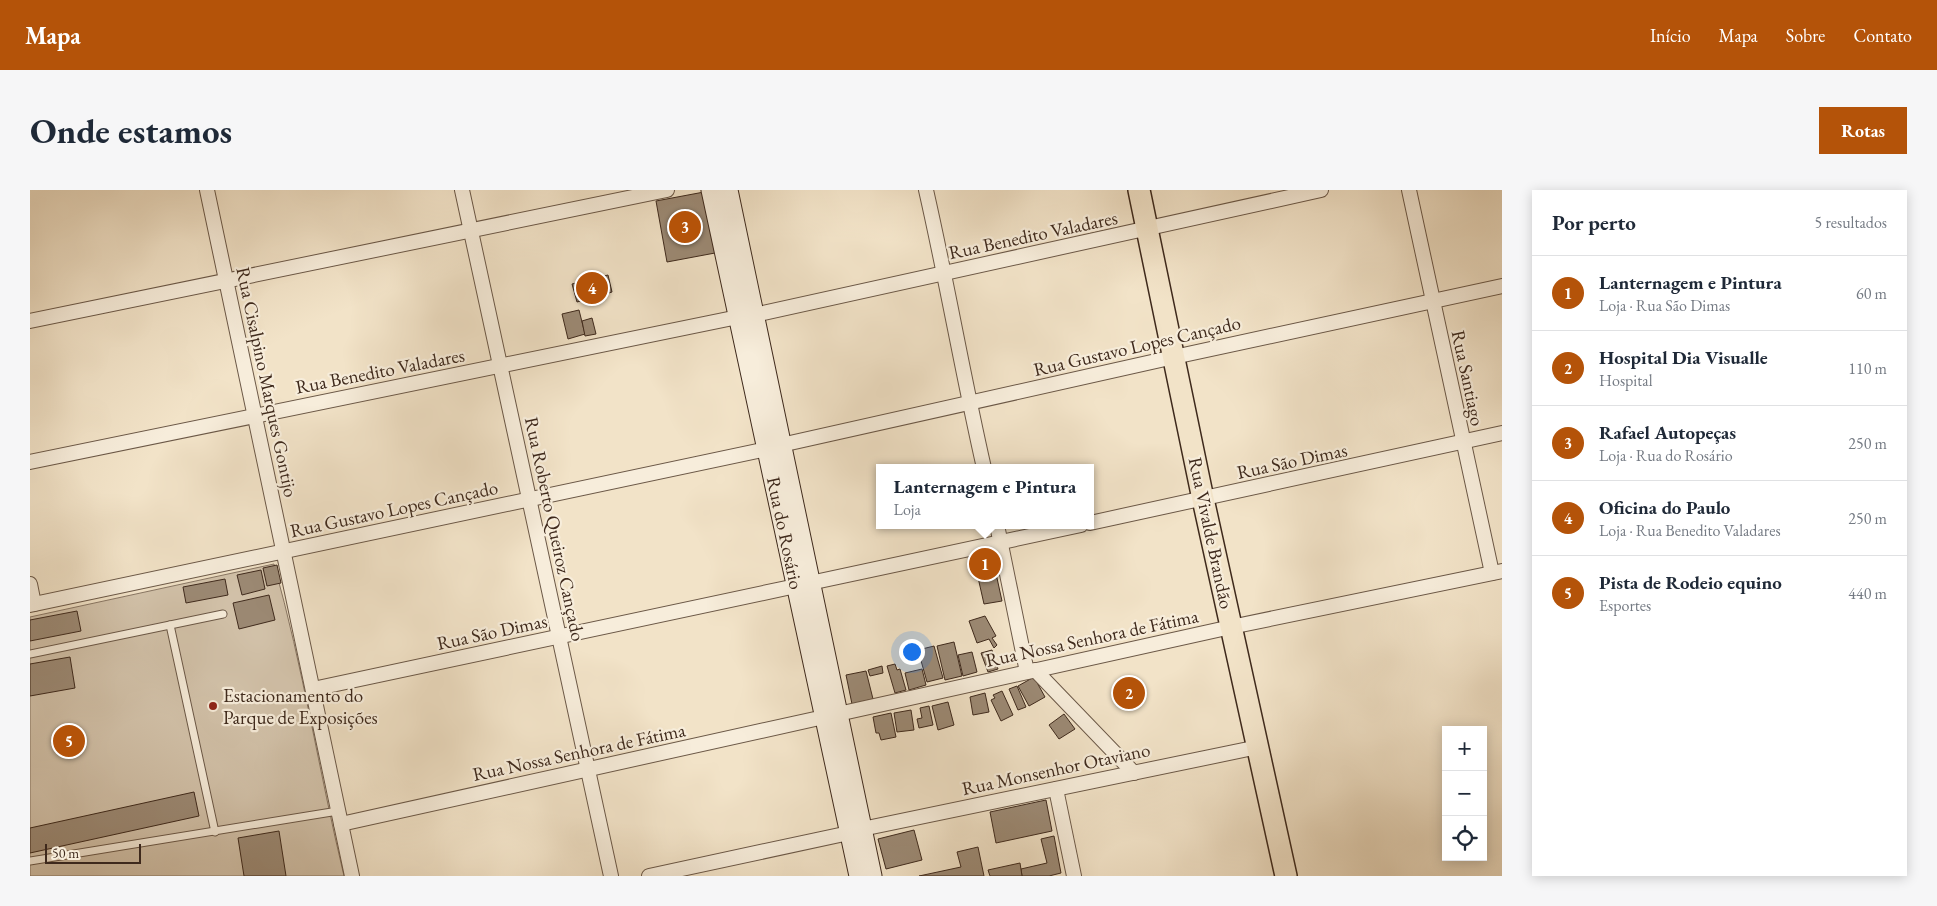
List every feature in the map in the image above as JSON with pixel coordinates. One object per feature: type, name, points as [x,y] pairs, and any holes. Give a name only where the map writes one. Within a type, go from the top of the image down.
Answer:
[{"type":"main road","name":"Rua do Rosário","points":[[711,190],[746,316],[856,831],[872,876]]},
{"type":"main road","name":"Rua do Rosário","points":[[728,190],[746,316]]},
{"type":"main road","name":"Rua Vivalde Brandão","points":[[1139,190],[1203,499],[1286,876]]},
{"type":"main road","name":"Rua do Rosário","points":[[856,831],[859,876]]},
{"type":"street","name":"Rua Cisalpino Marques Gontijo","points":[[207,190],[352,876]]},
{"type":"street","name":"Rua Roberto Queiroz Cançado","points":[[462,190],[611,876]]},
{"type":"street","points":[[30,321],[667,190]]},
{"type":"street","points":[[926,190],[945,274],[969,404],[983,464]]},
{"type":"street","name":"Rua Benedito Valadares","points":[[30,462],[746,316],[945,274],[1320,190]]},
{"type":"street","name":"Rua Santiago","points":[[1409,190],[1463,443],[1497,572]]},
{"type":"street","name":"Rua Gustavo Lopes Cançado","points":[[32,604],[774,447],[1174,357],[1502,286]]},
{"type":"street","name":"Rua São Dimas","points":[[1094,522],[1502,433]]},
{"type":"street","points":[[999,529],[1031,671],[1134,772]]},
{"type":"street","name":"Rua São Dimas","points":[[313,689],[1062,529]]},
{"type":"street","name":"Rua Nossa Senhora de Fátima","points":[[340,817],[588,769],[1232,627],[1497,572]]},
{"type":"street","points":[[30,584],[32,604]]},
{"type":"street","name":"Rua Monsenhor Otaviano","points":[[649,876],[1258,747]]},
{"type":"street","points":[[1056,789],[1074,876]]},
{"type":"lane","points":[[30,654],[223,614]]},
{"type":"lane","points":[[170,625],[214,832]]},
{"type":"lane","points":[[30,861],[214,832],[340,817]]},
{"type":"shaded area","points":[[274,564],[294,642],[344,876],[30,876],[30,617]]},
{"type":"building","points":[[704,192],[715,253],[667,262],[656,201]]},
{"type":"building","points":[[608,275],[612,292],[577,302],[572,284]]},
{"type":"building","points":[[579,310],[585,334],[568,339],[562,314]]},
{"type":"building","points":[[592,318],[596,334],[585,336],[582,321]]},
{"type":"building","points":[[277,565],[281,583],[267,586],[263,568]]},
{"type":"building","points":[[995,569],[1002,601],[984,604],[977,573]]},
{"type":"building","points":[[261,570],[265,589],[242,595],[237,575]]},
{"type":"building","points":[[225,579],[228,595],[186,603],[183,587]]},
{"type":"building","points":[[269,595],[275,620],[239,629],[233,603]]},
{"type":"building","points":[[77,611],[81,631],[30,641],[30,620]]},
{"type":"building","points":[[985,616],[996,636],[992,638],[997,645],[994,648],[989,639],[977,643],[969,621]]},
{"type":"building","points":[[954,642],[962,676],[945,680],[937,646]]},
{"type":"building","points":[[934,646],[943,678],[927,682],[918,650]]},
{"type":"building","points":[[992,650],[998,669],[988,672],[981,653]]},
{"type":"building","points":[[972,652],[977,672],[963,676],[958,655]]},
{"type":"building","points":[[70,657],[75,688],[30,696],[30,664]]},
{"type":"building","points":[[895,664],[897,670],[900,669],[906,690],[895,693],[887,666]]},
{"type":"building","points":[[882,666],[883,673],[870,676],[868,670]]},
{"type":"building","points":[[922,669],[926,685],[909,690],[905,673]]},
{"type":"building","points":[[866,671],[873,699],[852,704],[846,675]]},
{"type":"building","points":[[1034,677],[1045,697],[1029,706],[1018,686]]},
{"type":"building","points":[[1017,686],[1026,707],[1018,710],[1009,689]]},
{"type":"building","points":[[1002,691],[1013,715],[1001,721],[991,700],[995,698],[993,695]]},
{"type":"building","points":[[985,693],[989,712],[973,715],[970,697]]},
{"type":"building","points":[[948,702],[954,725],[938,730],[932,706]]},
{"type":"building","points":[[929,706],[933,725],[919,728],[917,719],[922,718],[920,708]]},
{"type":"building","points":[[911,710],[914,730],[897,732],[894,713]]},
{"type":"building","points":[[891,713],[896,737],[881,740],[879,733],[876,733],[873,717]]},
{"type":"building","points":[[1064,714],[1075,729],[1059,739],[1049,725]]},
{"type":"building","points":[[194,792],[199,816],[30,853],[30,828]]},
{"type":"building","points":[[1046,800],[1052,831],[996,843],[990,812]]},
{"type":"building","points":[[914,830],[922,860],[886,869],[878,839]]},
{"type":"building","points":[[279,831],[286,876],[244,876],[238,838]]},
{"type":"building","points":[[1054,836],[1061,873],[1049,876],[1022,876],[1021,869],[1047,863],[1041,839]]},
{"type":"building","points":[[978,847],[984,876],[919,876],[961,867],[957,852]]},
{"type":"building","points":[[1020,863],[1022,876],[990,876],[988,870]]},
{"type":"place","name":"Rafael Autopeças","points":[[685,227]]},
{"type":"place","name":"Oficina do Paulo","points":[[592,288]]},
{"type":"place","name":"Lanternagem e Pintura","points":[[985,564]]},
{"type":"place","name":"Hospital Dia Visualle","points":[[1129,693]]},
{"type":"place","name":"Estacionamento do Parque de Exposições","points":[[213,706]]},
{"type":"place","name":"Pista de Rodeio equino","points":[[69,741]]}]
